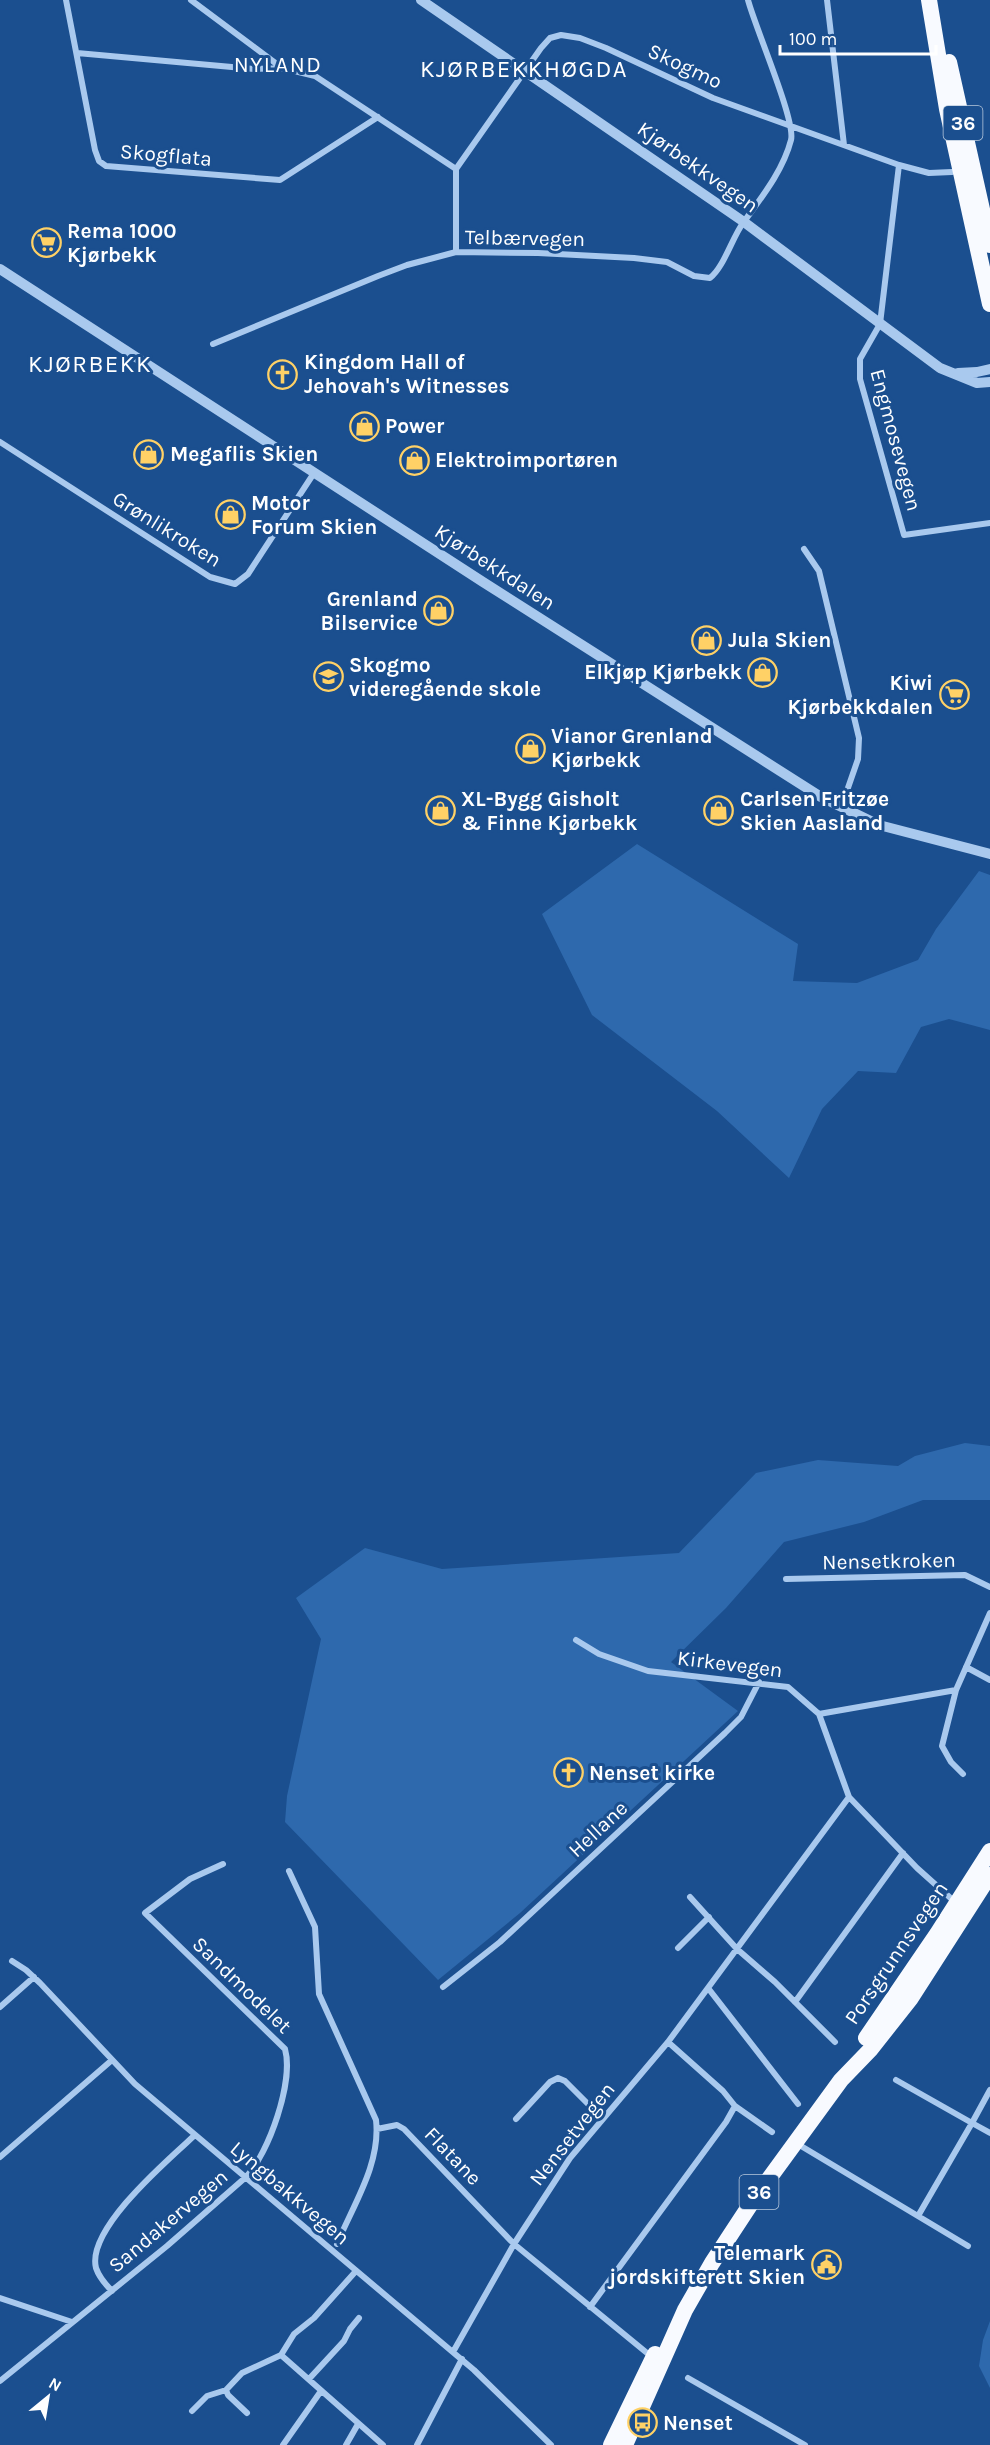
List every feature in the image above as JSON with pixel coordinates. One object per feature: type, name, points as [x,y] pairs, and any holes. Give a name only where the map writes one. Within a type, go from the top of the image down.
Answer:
[{"type":"highway","name":"36","points":[[929,0],[947,109],[988,285],[990,304]]},
{"type":"highway","name":"36","points":[[936,0],[990,245]]},
{"type":"highway","name":"Porsgrunnsvegen","points":[[625,2445],[685,2310],[718,2254],[841,2080],[870,2050],[898,2014],[963,1907],[990,1851]]},
{"type":"highway","name":"Porsgrunnsvegen","points":[[963,1907],[990,1875]]},
{"type":"highway","name":"Porsgrunnsvegen","points":[[611,2445],[662,2343],[673,2324],[685,2310]]},
{"type":"street","name":"Skogflata","points":[[66,0],[95,150],[99,161],[105,166],[280,180],[378,117]]},
{"type":"street","points":[[191,0],[256,46],[282,68]]},
{"type":"street","name":"Kjørbekkvegen","points":[[421,0],[744,222],[949,373],[977,383],[990,382]]},
{"type":"street","points":[[744,222],[783,162],[792,139],[791,127],[748,0]]},
{"type":"street","points":[[827,0],[844,145]]},
{"type":"street","name":"Skogmo","points":[[456,169],[550,38],[561,35],[580,38],[606,48],[713,98],[899,165],[929,173],[952,172]]},
{"type":"street","points":[[77,53],[254,69],[282,68],[315,76],[456,169],[456,252]]},
{"type":"street","name":"Engmosevegen","points":[[899,165],[880,324],[863,351],[859,367],[904,535],[990,523]]},
{"type":"street","name":"Telbærvegen","points":[[213,344],[397,269],[456,252],[634,258],[667,262],[694,276],[710,278],[716,274],[744,222]]},
{"type":"street","name":"Kjørbekkdalen","points":[[0,269],[628,675],[841,808],[898,831],[990,854]]},
{"type":"street","points":[[949,373],[990,369]]},
{"type":"street","name":"Grønlikroken","points":[[0,442],[210,577],[235,584],[248,574],[314,473]]},
{"type":"street","points":[[804,549],[819,571],[859,738],[858,759],[841,808]]},
{"type":"street","name":"Nensetkroken","points":[[786,1579],[965,1575],[990,1587]]},
{"type":"street","points":[[963,1774],[951,1762],[942,1746],[956,1690],[990,1612]]},
{"type":"street","name":"Kirkevegen","points":[[576,1640],[599,1654],[648,1671],[788,1687],[819,1714],[849,1797],[903,1853],[963,1907]]},
{"type":"street","points":[[966,1667],[990,1680]]},
{"type":"street","name":"Hellane","points":[[443,1987],[508,1935],[725,1733],[750,1704],[759,1682]]},
{"type":"street","points":[[819,1714],[956,1690]]},
{"type":"street","name":"Nensetvegen","points":[[453,2352],[514,2244],[570,2158],[668,2042],[849,1797]]},
{"type":"street","points":[[795,2002],[903,1853]]},
{"type":"street","name":"Sandmodelet","points":[[223,1864],[190,1879],[145,1913],[285,2049],[287,2069],[284,2095],[255,2168],[246,2177]]},
{"type":"street","points":[[289,1871],[315,1927],[319,1994],[376,2120],[376,2141],[363,2188],[337,2244]]},
{"type":"street","points":[[690,1897],[736,1949],[835,2042]]},
{"type":"street","points":[[678,1948],[709,1917]]},
{"type":"street","name":"Lyngbakkvegen","points":[[12,1961],[34,1977],[135,2084],[462,2359],[551,2445]]},
{"type":"street","points":[[0,2007],[34,1977]]},
{"type":"street","points":[[708,1988],[798,2104]]},
{"type":"street","points":[[668,2042],[723,2091],[735,2106],[772,2132]]},
{"type":"street","points":[[0,2157],[112,2060]]},
{"type":"street","points":[[516,2119],[550,2082],[558,2078],[565,2081],[603,2118]]},
{"type":"street","points":[[896,2080],[990,2133]]},
{"type":"street","points":[[918,2216],[990,2090]]},
{"type":"street","points":[[590,2307],[726,2122],[735,2106]]},
{"type":"street","name":"Flatane","points":[[377,2129],[397,2124],[404,2129],[514,2244],[647,2353]]},
{"type":"street","name":"Sandakervegen","points":[[112,2291],[96,2268],[97,2249],[108,2227],[133,2194],[195,2135]]},
{"type":"street","points":[[795,2142],[968,2246]]},
{"type":"street","name":"Sandakervegen","points":[[0,2381],[112,2291],[246,2177]]},
{"type":"street","points":[[192,2411],[207,2396],[226,2390],[243,2373],[281,2355],[294,2334],[314,2318],[356,2271]]},
{"type":"street","points":[[0,2298],[72,2322]]},
{"type":"street","points":[[309,2379],[344,2341],[359,2318]]},
{"type":"street","points":[[281,2355],[383,2445]]},
{"type":"street","points":[[417,2445],[462,2359]]},
{"type":"street","points":[[688,2378],[806,2445]]},
{"type":"street","points":[[226,2390],[228,2395],[248,2413]]},
{"type":"street","points":[[283,2445],[321,2391]]},
{"type":"street","points":[[346,2445],[357,2424]]},
{"type":"shaded area","points":[[637,844],[798,944],[793,981],[857,983],[918,960],[936,929],[979,871],[990,875],[990,1030],[949,1019],[921,1027],[896,1073],[858,1071],[822,1109],[789,1178],[717,1111],[592,1015],[542,914]]},
{"type":"shaded area","points":[[965,1443],[990,1446],[990,1500],[923,1500],[864,1522],[784,1542],[726,1608],[671,1662],[738,1711],[520,1913],[438,1980],[285,1822],[287,1796],[321,1639],[296,1598],[365,1548],[442,1569],[679,1553],[756,1473],[818,1460],[898,1466],[915,1456]]},
{"type":"shaded area","points":[[990,2321],[990,2388],[979,2366],[983,2340]]},
{"type":"place","name":"Rema 1000 Kjørbekk","points":[[46,243]]},
{"type":"place","name":"Kingdom Hall of Jehovah's Witnesses","points":[[283,374]]},
{"type":"place","name":"Power","points":[[364,426]]},
{"type":"place","name":"Megaflis Skien","points":[[149,454]]},
{"type":"place","name":"Elektroimportøren","points":[[414,460]]},
{"type":"place","name":"Motor Forum Skien","points":[[230,515]]},
{"type":"place","name":"Grenland Bilservice","points":[[439,611]]},
{"type":"place","name":"Jula Skien","points":[[707,640]]},
{"type":"place","name":"Elkjøp Kjørbekk","points":[[763,672]]},
{"type":"place","name":"Skogmo videregående skole","points":[[328,677]]},
{"type":"place","name":"Kiwi Kjørbekkdalen","points":[[954,695]]},
{"type":"place","name":"Vianor Grenland Kjørbekk","points":[[530,748]]},
{"type":"place","name":"XL-Bygg Gisholt & Finne Kjørbekk","points":[[440,811]]},
{"type":"place","name":"Carlsen Fritzøe Skien Aasland","points":[[719,811]]},
{"type":"place","name":"Nenset kirke","points":[[568,1773]]},
{"type":"place","name":"Telemark jordskifterett Skien","points":[[826,2265]]},
{"type":"place","name":"Nenset","points":[[642,2423]]},
{"type":"district","name":"NYLAND","points":[[278,64]]},
{"type":"district","name":"KJØRBEKKHØGDA","points":[[524,69]]},
{"type":"district","name":"KJØRBEKK","points":[[90,364]]}]
